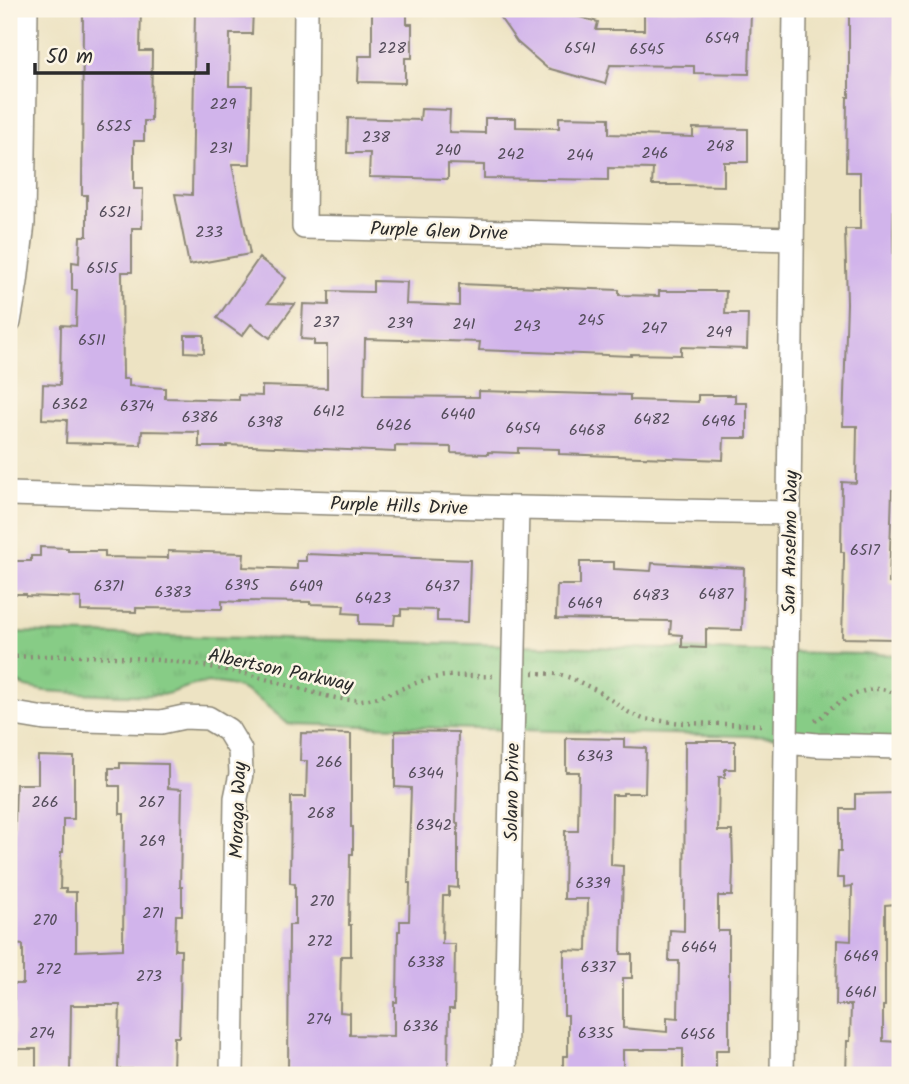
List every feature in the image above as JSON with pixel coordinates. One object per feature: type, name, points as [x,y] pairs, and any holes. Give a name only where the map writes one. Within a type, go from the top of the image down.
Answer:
[{"type":"street","points":[[9,322],[16,282],[16,223],[26,9]]},
{"type":"street","name":"Purple Glen Drive","points":[[306,9],[304,227],[792,239]]},
{"type":"street","name":"San Anselmo Way","points":[[782,1075],[795,9]]},
{"type":"street","name":"Purple Hills Drive","points":[[9,494],[789,513]]},
{"type":"street","name":"Solano Drive","points":[[505,1075],[517,508]]},
{"type":"street","name":"Moraga Way","points":[[9,713],[45,719],[161,722],[184,717],[208,718],[228,730],[240,750],[241,774],[236,798],[232,1075]]},
{"type":"street","points":[[787,733],[900,747]]},
{"type":"path","name":"Albertson Parkway","points":[[9,657],[108,657],[171,662],[228,670],[333,698],[356,701],[382,696],[440,677],[541,673],[565,676],[598,691],[643,719],[757,725],[787,733],[818,720],[846,699],[869,690],[885,690],[900,695]]},
{"type":"green space","points":[[9,632],[900,655],[900,740],[288,724],[246,691],[223,684],[194,685],[158,695],[45,691],[26,687],[9,679]]},
{"type":"building","points":[[83,9],[141,9],[140,51],[152,51],[151,121],[144,121],[144,141],[134,141],[134,189],[143,189],[142,228],[132,228],[132,272],[122,272],[123,379],[129,379],[129,386],[165,388],[165,398],[239,400],[239,395],[262,396],[262,386],[327,388],[327,345],[314,345],[314,340],[301,339],[303,304],[329,305],[329,291],[373,292],[373,281],[407,282],[406,304],[459,306],[459,284],[619,290],[619,295],[659,296],[659,291],[726,291],[725,314],[748,314],[747,349],[681,347],[681,355],[631,356],[479,350],[480,342],[365,339],[364,396],[479,397],[479,391],[630,395],[630,400],[698,402],[698,395],[735,395],[735,403],[747,403],[747,438],[724,438],[723,460],[559,454],[559,449],[518,448],[518,453],[488,454],[451,453],[451,447],[395,446],[395,452],[227,445],[199,447],[199,432],[142,431],[141,445],[66,443],[67,420],[42,419],[43,384],[60,385],[61,325],[76,326],[77,290],[72,290],[72,262],[79,263],[80,236],[87,236],[87,195],[82,195]]},
{"type":"building","points":[[195,9],[253,9],[252,34],[230,34],[229,86],[252,86],[250,164],[232,164],[250,254],[189,265],[175,194],[192,195]]},
{"type":"building","points":[[372,9],[407,9],[407,24],[412,24],[412,58],[405,58],[405,83],[358,82],[359,56],[372,56]]},
{"type":"building","points":[[494,9],[550,9],[598,22],[596,30],[644,30],[644,9],[751,12],[749,74],[694,73],[694,66],[610,65],[605,84],[547,68],[517,42]]},
{"type":"building","points":[[849,12],[900,12],[900,195],[894,195],[893,233],[894,283],[900,283],[900,449],[897,449],[897,490],[892,490],[889,583],[900,584],[900,635],[893,635],[893,639],[842,638],[842,482],[856,483],[857,426],[843,426],[847,303],[845,229],[860,229],[860,172],[846,172]]},
{"type":"building","points":[[421,109],[450,110],[449,132],[485,133],[485,118],[516,118],[516,127],[559,128],[559,117],[609,118],[609,134],[693,137],[693,128],[748,129],[748,162],[724,162],[724,186],[652,185],[653,169],[608,168],[608,180],[484,178],[484,165],[448,164],[448,179],[369,177],[370,153],[347,153],[348,118],[420,120]]},
{"type":"building","points":[[259,258],[286,278],[268,303],[295,304],[270,338],[251,324],[242,336],[217,318]]},
{"type":"building","points":[[185,335],[204,335],[204,353],[185,352]]},
{"type":"building","points":[[40,547],[68,548],[68,551],[105,551],[105,557],[168,558],[168,551],[244,553],[243,567],[297,569],[297,561],[306,561],[306,554],[470,560],[468,622],[437,621],[437,610],[401,609],[401,615],[395,615],[394,625],[359,624],[359,614],[343,613],[344,605],[310,602],[222,601],[222,609],[136,608],[136,612],[81,611],[81,598],[11,594],[13,561],[31,561],[31,556],[40,556]]},
{"type":"building","points":[[580,562],[614,562],[614,569],[651,571],[652,563],[744,568],[742,630],[706,629],[706,648],[682,647],[682,635],[670,634],[671,621],[556,619],[557,585],[580,585]]},
{"type":"building","points":[[395,731],[458,732],[458,888],[449,887],[449,896],[443,896],[442,944],[455,944],[454,1009],[449,1009],[448,1075],[288,1075],[289,925],[295,925],[295,884],[290,883],[291,797],[306,797],[307,761],[300,761],[301,733],[351,734],[351,956],[341,956],[340,1012],[350,1013],[350,1035],[394,1036],[398,931],[400,921],[409,921],[411,788],[395,787]]},
{"type":"building","points":[[566,738],[624,739],[624,747],[646,748],[645,793],[612,795],[611,865],[623,866],[621,954],[632,954],[632,978],[623,978],[623,1028],[667,1032],[667,1017],[678,1018],[679,961],[669,961],[670,930],[684,931],[685,741],[735,741],[735,769],[725,769],[725,777],[719,777],[718,831],[732,831],[733,867],[732,896],[718,896],[718,931],[729,931],[729,1050],[716,1050],[716,1075],[683,1075],[683,1049],[645,1049],[623,1050],[623,1075],[563,1075],[563,1056],[568,1056],[568,1015],[564,1015],[564,950],[587,951],[588,899],[564,899],[565,831],[578,831],[579,772],[566,772]]},
{"type":"building","points":[[38,756],[74,757],[74,819],[63,819],[60,889],[76,892],[76,951],[123,949],[124,814],[120,814],[120,786],[109,786],[109,768],[120,768],[120,763],[168,764],[168,788],[182,789],[182,915],[176,915],[175,950],[181,950],[180,1006],[179,1037],[174,1037],[173,1070],[118,1069],[120,1005],[71,1005],[70,1072],[36,1072],[36,1049],[14,1049],[14,984],[23,984],[23,945],[14,944],[16,784],[38,784]]},
{"type":"building","points":[[900,793],[896,904],[885,905],[883,1006],[883,1041],[898,1042],[898,1075],[846,1075],[851,1005],[836,1005],[837,940],[851,941],[852,886],[844,887],[844,878],[837,878],[838,851],[841,851],[841,809],[855,809],[855,794]]}]
